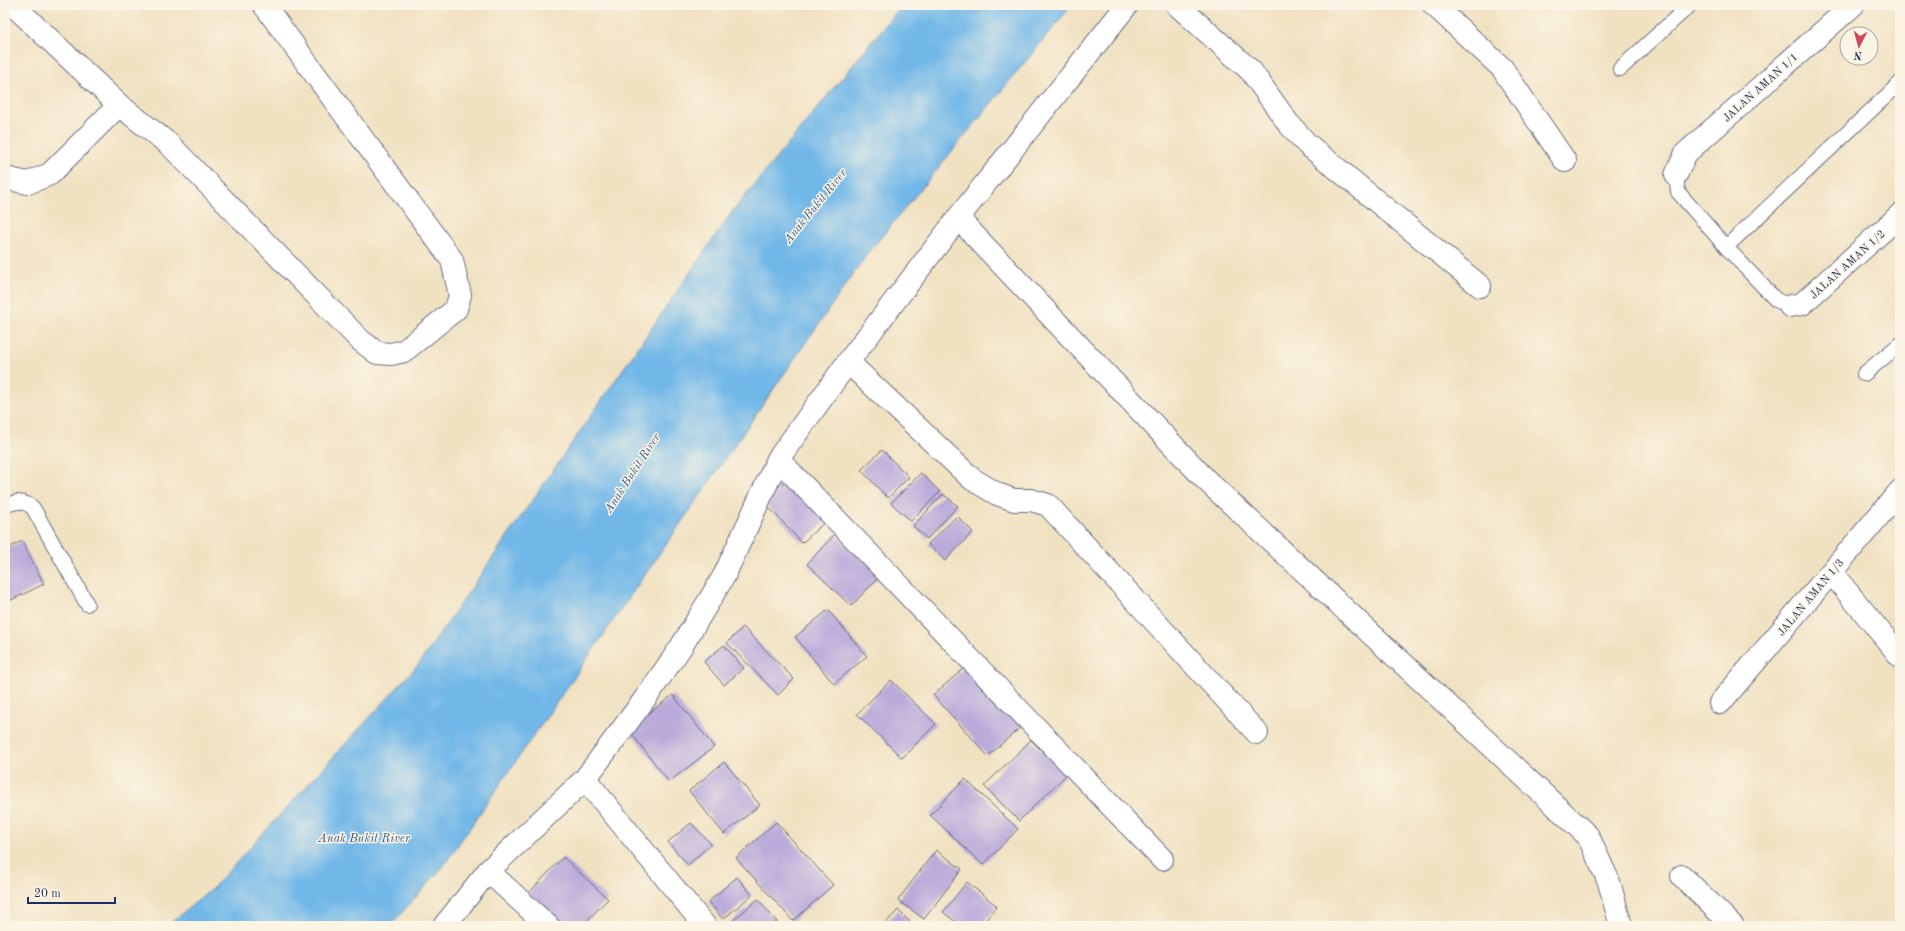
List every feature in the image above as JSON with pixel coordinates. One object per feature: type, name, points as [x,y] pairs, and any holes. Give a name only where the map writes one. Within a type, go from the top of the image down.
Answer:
[{"type":"street","points":[[13,5],[119,105],[170,145],[360,340],[377,353],[391,354],[404,351],[456,309],[460,295],[452,260],[264,5]]},
{"type":"street","points":[[444,926],[488,871],[585,779],[647,696],[681,647],[724,576],[778,459],[848,362],[958,218],[1127,5]]},
{"type":"street","points":[[1177,5],[1251,71],[1288,123],[1307,144],[1480,286]]},
{"type":"street","points":[[1434,5],[1502,68],[1566,161]]},
{"type":"street","name":"JALAN AMAN 1/1","points":[[1676,175],[1686,153],[1853,5]]},
{"type":"street","points":[[5,178],[28,183],[50,174],[119,105]]},
{"type":"street","name":"JALAN AMAN 1/2","points":[[1790,306],[1802,304],[1900,215]]},
{"type":"street","points":[[958,218],[1205,479],[1588,836],[1609,882],[1621,926]]},
{"type":"street","points":[[848,362],[972,479],[997,494],[1014,500],[1031,500],[1048,505],[1257,733]]},
{"type":"street","points":[[778,459],[1162,859]]},
{"type":"street","name":"JALAN AMAN 1/3","points":[[1720,703],[1900,491]]},
{"type":"street","points":[[1831,572],[1900,656]]},
{"type":"street","points":[[585,779],[704,926]]},
{"type":"street","points":[[488,871],[548,926]]},
{"type":"street","points":[[1682,876],[1733,926]]},
{"type":"lane","points":[[1620,69],[1690,5]]},
{"type":"lane","points":[[1726,247],[1900,83]]},
{"type":"lane","points":[[1676,175],[1678,192],[1726,247],[1776,300],[1790,306]]},
{"type":"lane","points":[[1864,374],[1900,344]]},
{"type":"lane","points":[[5,506],[14,502],[26,502],[33,508],[87,604]]},
{"type":"water","name":"Anak Bukit River","points":[[902,5],[1072,5],[865,257],[442,868],[390,926],[167,926],[213,888],[419,664],[732,212]]},
{"type":"building","points":[[882,450],[909,477],[888,498],[861,470]]},
{"type":"building","points":[[921,473],[940,492],[911,521],[891,503]]},
{"type":"building","points":[[790,476],[829,518],[802,543],[763,501]]},
{"type":"building","points":[[943,494],[958,506],[927,539],[913,526]]},
{"type":"building","points":[[957,516],[973,532],[945,561],[928,544]]},
{"type":"building","points":[[835,534],[880,576],[851,606],[807,564]]},
{"type":"building","points":[[22,541],[44,584],[5,603],[5,550]]},
{"type":"building","points":[[828,610],[867,656],[834,684],[795,637]]},
{"type":"building","points":[[743,627],[794,679],[778,695],[727,643]]},
{"type":"building","points":[[724,645],[744,668],[724,685],[704,662]]},
{"type":"building","points":[[970,663],[1024,724],[988,756],[933,695]]},
{"type":"building","points":[[891,680],[936,724],[902,758],[857,714]]},
{"type":"building","points":[[673,695],[714,747],[669,782],[628,729]]},
{"type":"building","points":[[1031,740],[1066,775],[1019,821],[984,786]]},
{"type":"building","points":[[724,762],[760,805],[724,834],[689,791]]},
{"type":"building","points":[[965,779],[1018,829],[983,865],[930,815]]},
{"type":"building","points":[[776,822],[833,885],[793,921],[736,858]]},
{"type":"building","points":[[691,823],[711,844],[688,865],[668,842]]},
{"type":"building","points":[[936,850],[962,869],[924,919],[898,900]]},
{"type":"building","points":[[563,857],[608,899],[582,926],[558,926],[526,896]]},
{"type":"building","points":[[737,877],[752,895],[723,919],[708,902]]},
{"type":"building","points":[[967,882],[997,906],[981,926],[961,926],[943,912]]},
{"type":"building","points":[[758,899],[777,922],[772,926],[728,925]]},
{"type":"building","points":[[898,910],[914,926],[883,926]]},
{"type":"building","points":[[462,920],[470,926],[457,926]]}]
